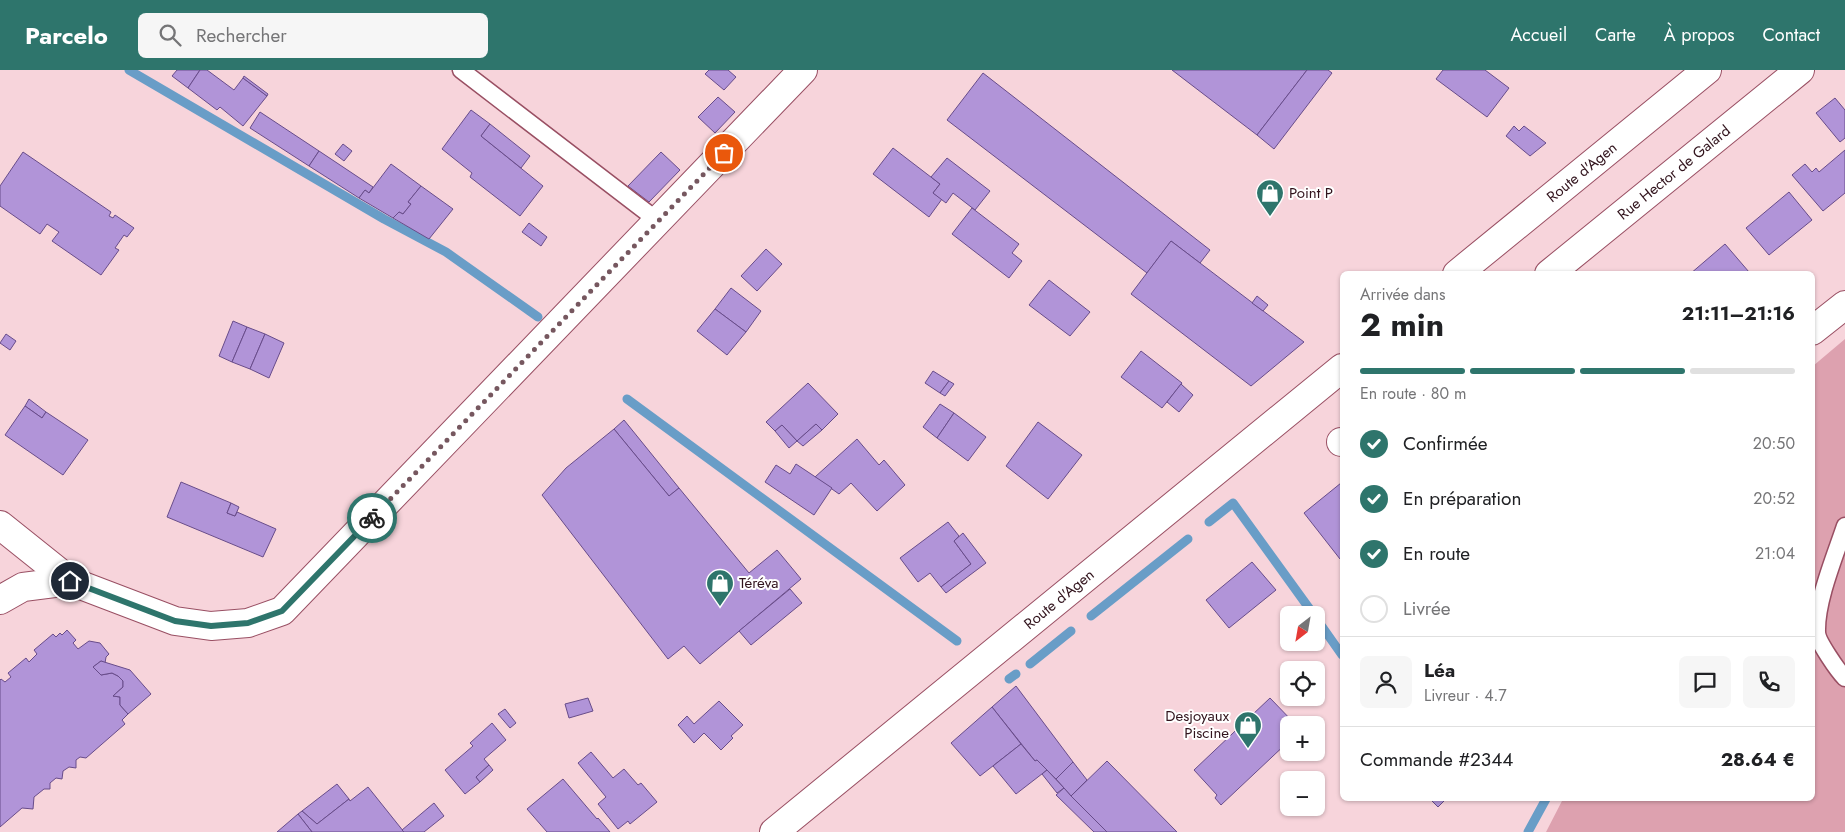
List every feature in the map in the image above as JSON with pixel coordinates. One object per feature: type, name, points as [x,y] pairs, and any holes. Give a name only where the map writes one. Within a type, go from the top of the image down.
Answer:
[{"type":"street","points":[[0,525],[70,581],[175,621],[211,626],[248,623],[282,611],[803,70]]},
{"type":"street","name":"Route d'Agen","points":[[1462,271],[1707,70]]},
{"type":"street","name":"Rue Hector de Galard","points":[[1553,271],[1800,70]]},
{"type":"street","points":[[1815,329],[1845,305]]},
{"type":"street","name":"Route d'Agen","points":[[774,832],[1340,370]]},
{"type":"street","points":[[0,600],[24,586],[70,581]]},
{"type":"lane","points":[[462,70],[658,221]]},
{"type":"lane","points":[[1845,526],[1822,597],[1817,634],[1838,671],[1845,678]]},
{"type":"shaded area","points":[[1845,339],[1845,832],[1546,832],[1562,801],[1815,801],[1815,364]]},
{"type":"building","points":[[177,70],[200,70],[188,88],[172,76]]},
{"type":"building","points":[[200,70],[207,70],[234,90],[243,78],[267,96],[243,126],[220,107],[217,110],[188,88]]},
{"type":"building","points":[[709,70],[728,70],[736,77],[724,90],[705,74]]},
{"type":"building","points":[[1172,70],[1307,70],[1257,135]]},
{"type":"building","points":[[1307,70],[1328,70],[1332,73],[1274,149],[1257,135]]},
{"type":"building","points":[[1443,70],[1485,70],[1509,88],[1487,117],[1436,79]]},
{"type":"building","points":[[983,73],[1210,250],[1200,263],[1171,241],[1147,273],[947,120]]},
{"type":"building","points":[[244,76],[268,94],[267,96],[243,78]]},
{"type":"building","points":[[718,97],[735,112],[715,133],[698,117]]},
{"type":"building","points":[[1835,98],[1845,110],[1845,138],[1840,142],[1816,113]]},
{"type":"building","points":[[471,110],[490,124],[481,136],[543,186],[520,216],[470,177],[472,173],[442,149]]},
{"type":"building","points":[[260,112],[319,151],[309,166],[250,128]]},
{"type":"building","points":[[490,124],[530,156],[521,168],[481,136]]},
{"type":"building","points":[[1514,126],[1519,131],[1524,126],[1546,143],[1530,156],[1506,136]]},
{"type":"building","points":[[343,144],[352,151],[344,161],[335,154]]},
{"type":"building","points":[[893,148],[940,184],[933,193],[942,199],[929,217],[873,174]]},
{"type":"building","points":[[1845,150],[1845,193],[1823,211],[1792,175],[1805,164],[1812,172],[1816,168],[1819,172]]},
{"type":"building","points":[[319,151],[373,187],[369,193],[365,190],[359,198],[309,166]]},
{"type":"building","points":[[23,152],[111,212],[109,216],[113,218],[115,215],[134,228],[127,237],[124,235],[115,248],[119,250],[101,275],[52,241],[59,232],[47,224],[40,234],[0,206],[0,186]]},
{"type":"building","points":[[661,152],[680,170],[649,202],[628,186]]},
{"type":"building","points":[[947,158],[990,191],[975,210],[953,193],[946,203],[933,193],[940,184],[931,177]]},
{"type":"building","points":[[391,164],[421,186],[408,202],[411,204],[403,214],[399,212],[393,218],[359,198],[365,190],[369,193]]},
{"type":"building","points":[[421,186],[453,209],[429,239],[393,218],[399,212],[403,214],[411,204],[408,202]]},
{"type":"building","points":[[1789,192],[1812,220],[1769,255],[1746,228]]},
{"type":"building","points":[[972,208],[1019,244],[1012,253],[1022,261],[1009,278],[952,234]]},
{"type":"building","points":[[529,223],[547,237],[541,246],[522,232]]},
{"type":"building","points":[[1171,241],[1304,342],[1251,386],[1131,294]]},
{"type":"building","points":[[1725,244],[1748,271],[1694,271]]},
{"type":"building","points":[[766,249],[782,264],[757,291],[741,276]]},
{"type":"building","points":[[1049,280],[1090,312],[1070,336],[1029,305]]},
{"type":"building","points":[[731,288],[761,311],[746,332],[715,309]]},
{"type":"building","points":[[1257,296],[1268,305],[1263,311],[1252,303]]},
{"type":"building","points":[[715,309],[746,332],[727,355],[697,331]]},
{"type":"building","points":[[233,321],[247,327],[232,362],[219,356]]},
{"type":"building","points":[[247,327],[265,334],[250,369],[232,362]]},
{"type":"building","points":[[6,334],[16,341],[10,350],[0,343]]},
{"type":"building","points":[[265,334],[284,343],[269,378],[250,369]]},
{"type":"building","points":[[1141,351],[1182,383],[1162,408],[1121,377]]},
{"type":"building","points":[[933,371],[949,381],[940,393],[925,383]]},
{"type":"building","points":[[949,381],[954,384],[945,396],[940,393]]},
{"type":"building","points":[[808,383],[838,414],[822,430],[816,424],[797,441],[782,425],[775,431],[766,422]]},
{"type":"building","points":[[1181,384],[1193,395],[1179,412],[1167,402]]},
{"type":"building","points":[[29,399],[46,412],[42,418],[25,406]]},
{"type":"building","points":[[940,404],[954,413],[937,438],[923,427]]},
{"type":"building","points":[[25,406],[42,418],[46,412],[88,440],[63,475],[5,435]]},
{"type":"building","points":[[954,413],[986,437],[968,461],[937,438]]},
{"type":"building","points":[[624,420],[679,488],[669,496],[614,429]]},
{"type":"building","points":[[1038,422],[1082,455],[1048,499],[1006,466]]},
{"type":"building","points":[[816,424],[822,430],[803,446],[797,441]]},
{"type":"building","points":[[782,425],[797,441],[789,448],[775,431]]},
{"type":"building","points":[[614,429],[669,496],[679,488],[749,573],[777,550],[801,579],[700,664],[684,646],[668,659],[542,495],[566,468]]},
{"type":"building","points":[[857,439],[879,465],[884,460],[905,485],[877,511],[851,483],[839,494],[815,477]]},
{"type":"building","points":[[796,464],[832,488],[814,515],[765,482],[776,465],[790,474]]},
{"type":"building","points":[[181,482],[231,503],[227,513],[235,516],[237,512],[276,529],[263,557],[167,517]]},
{"type":"building","points":[[1340,484],[1340,559],[1304,513]]},
{"type":"building","points":[[231,503],[239,507],[235,516],[227,513]]},
{"type":"building","points":[[948,522],[959,536],[954,541],[971,564],[941,587],[930,573],[918,582],[900,558]]},
{"type":"building","points":[[963,533],[986,563],[946,593],[941,587],[971,564],[954,541]]},
{"type":"building","points":[[1252,562],[1276,590],[1229,628],[1206,600]]},
{"type":"building","points":[[790,589],[802,603],[751,645],[739,631]]},
{"type":"building","points":[[67,630],[76,640],[73,643],[78,649],[89,641],[100,643],[109,654],[106,657],[105,663],[101,661],[93,667],[101,675],[112,673],[123,681],[123,687],[113,696],[120,697],[120,705],[128,714],[122,720],[125,724],[86,758],[80,757],[76,760],[76,768],[69,767],[63,771],[62,779],[56,778],[50,783],[50,789],[44,789],[34,797],[33,809],[22,808],[0,827],[0,680],[5,682],[11,677],[8,673],[26,658],[29,662],[37,654],[34,650],[53,634],[56,637],[60,633],[62,635]]},
{"type":"building","points":[[101,661],[130,670],[151,694],[128,714],[120,705],[120,697],[113,696],[123,687],[123,681],[112,673],[101,675],[93,667]]},
{"type":"building","points":[[1016,686],[1073,762],[1056,779],[1037,760],[1035,761],[992,707]]},
{"type":"building","points":[[588,698],[593,711],[569,718],[565,704]]},
{"type":"building","name":"Desjoyaux Piscine","points":[[1270,698],[1287,716],[1280,716],[1280,749],[1221,805],[1215,798],[1217,795],[1194,770]]},
{"type":"building","points":[[719,701],[743,725],[731,736],[733,738],[721,750],[704,733],[694,743],[678,725],[687,716],[694,724]]},
{"type":"building","points":[[992,707],[1021,744],[980,776],[951,743]]},
{"type":"building","points":[[505,709],[516,723],[510,728],[498,714]]},
{"type":"building","points":[[492,723],[506,740],[484,759],[489,765],[476,777],[480,782],[465,794],[445,770],[473,746],[470,743]]},
{"type":"building","points":[[1021,744],[1035,761],[1037,760],[1047,770],[1016,794],[993,766]]},
{"type":"building","points":[[591,752],[613,778],[624,769],[638,785],[641,783],[657,802],[630,824],[628,821],[618,829],[598,804],[606,797],[578,763]]},
{"type":"building","points":[[1107,761],[1177,832],[1107,832],[1071,796]]},
{"type":"building","points":[[1073,762],[1087,780],[1071,796],[1056,779]]},
{"type":"building","points":[[489,765],[493,770],[480,782],[476,777]]},
{"type":"building","points":[[1047,770],[1064,788],[1057,793],[1042,774]]},
{"type":"building","points":[[563,779],[610,832],[547,832],[527,809]]},
{"type":"building","points":[[337,784],[349,799],[317,824],[302,811]]},
{"type":"building","points":[[368,787],[404,832],[312,832],[298,814],[302,811],[317,824]]},
{"type":"building","points":[[1064,788],[1107,832],[1094,832],[1056,795]]},
{"type":"building","points":[[1432,801],[1444,801],[1438,807]]},
{"type":"building","points":[[434,803],[444,816],[424,832],[404,832],[402,830]]},
{"type":"building","points":[[298,814],[312,832],[277,832]]},
{"type":"waterway","points":[[129,70],[384,219],[446,252],[538,317]]},
{"type":"waterway","points":[[627,399],[957,641]]},
{"type":"waterway","points":[[1209,522],[1233,503],[1307,606]]},
{"type":"waterway","points":[[1091,616],[1188,539]]},
{"type":"waterway","points":[[1030,664],[1071,631]]},
{"type":"waterway","points":[[1325,631],[1340,652]]},
{"type":"waterway","points":[[1009,679],[1016,674]]},
{"type":"waterway","points":[[1528,832],[1545,801]]},
{"type":"way so far","points":[[372,518],[724,153]]},
{"type":"place","name":"Point P","points":[[1270,217]]},
{"type":"place","name":"Téréva","points":[[720,607]]},
{"type":"place","name":"Desjoyaux Piscine","points":[[1248,749]]},
{"type":"route","points":[[70,581],[175,621],[211,626],[248,623],[282,611],[372,518]]}]
